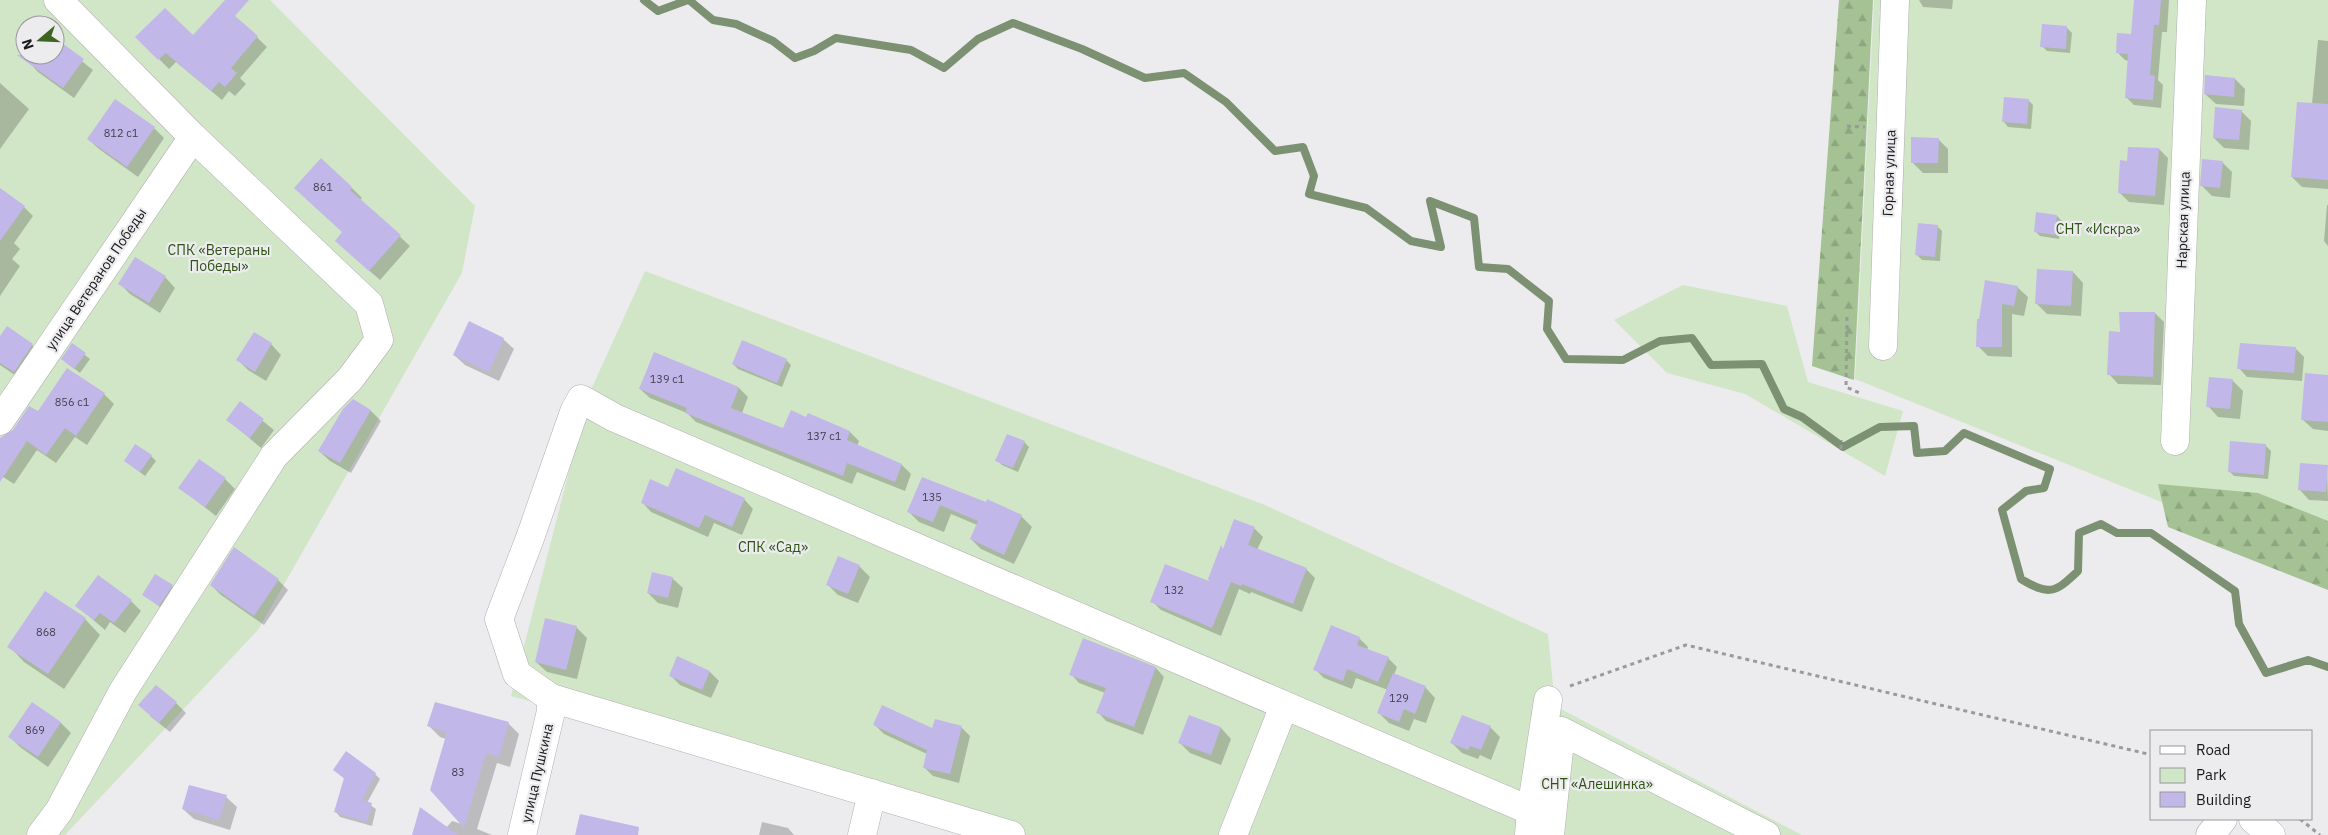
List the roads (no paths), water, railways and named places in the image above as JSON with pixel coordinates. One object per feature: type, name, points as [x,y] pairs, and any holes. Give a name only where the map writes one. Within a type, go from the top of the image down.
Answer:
[{"type":"street","points":[[41,835],[59,811],[123,690],[274,456],[350,379],[379,340],[370,304],[193,137],[58,0]]},
{"type":"street","name":"Горная улица","points":[[1883,346],[1895,0]]},
{"type":"street","name":"Нарская улица","points":[[2175,441],[2192,0]]},
{"type":"street","name":"улица Ветеранов Победы","points":[[0,421],[193,137]]},
{"type":"street","points":[[1011,835],[872,793],[551,704],[517,674],[499,619],[530,538],[574,412],[581,400],[624,422],[1284,706],[1530,823],[1548,700]]},
{"type":"street","name":"улица Пушкина","points":[[522,835],[551,704]]},
{"type":"street","points":[[1232,835],[1284,706]]},
{"type":"street","points":[[1550,835],[1561,731],[1766,835]]},
{"type":"street","points":[[862,835],[872,793]]},
{"type":"street","points":[[2210,835],[2222,820]]},
{"type":"street","points":[[2254,820],[2271,835]]},
{"type":"waterway","points":[[644,0],[658,11],[688,0]]},
{"type":"waterway","points":[[689,0],[713,20],[736,24],[773,41],[795,58],[814,51],[836,38],[911,50],[944,68],[978,39],[1013,23],[1082,49],[1145,78],[1184,73],[1226,102],[1275,151],[1303,147],[1314,176],[1309,194],[1366,208],[1411,241],[1441,247],[1430,201],[1474,218],[1479,267],[1508,269],[1549,301],[1547,329],[1566,359],[1623,360],[1660,341],[1692,338],[1711,365],[1762,364],[1784,409],[1802,417],[1843,447],[1880,427],[1914,426],[1917,453],[1945,451],[1964,433],[2050,469],[2044,488],[2026,491],[2002,510],[2021,579],[2045,590],[2051,590],[2063,584],[2078,571],[2079,533],[2101,524],[2117,533],[2151,533],[2235,591],[2239,624],[2266,673],[2308,660],[2328,667]]},
{"type":"park label","name":"СНТ «Искра»","points":[[2098,229]]},
{"type":"park label","name":"СПК «Ветераны Победы»","points":[[219,258]]},
{"type":"park label","name":"СПК «Сад»","points":[[773,547]]},
{"type":"park label","name":"СНТ «Алешинка»","points":[[1597,784]]}]
